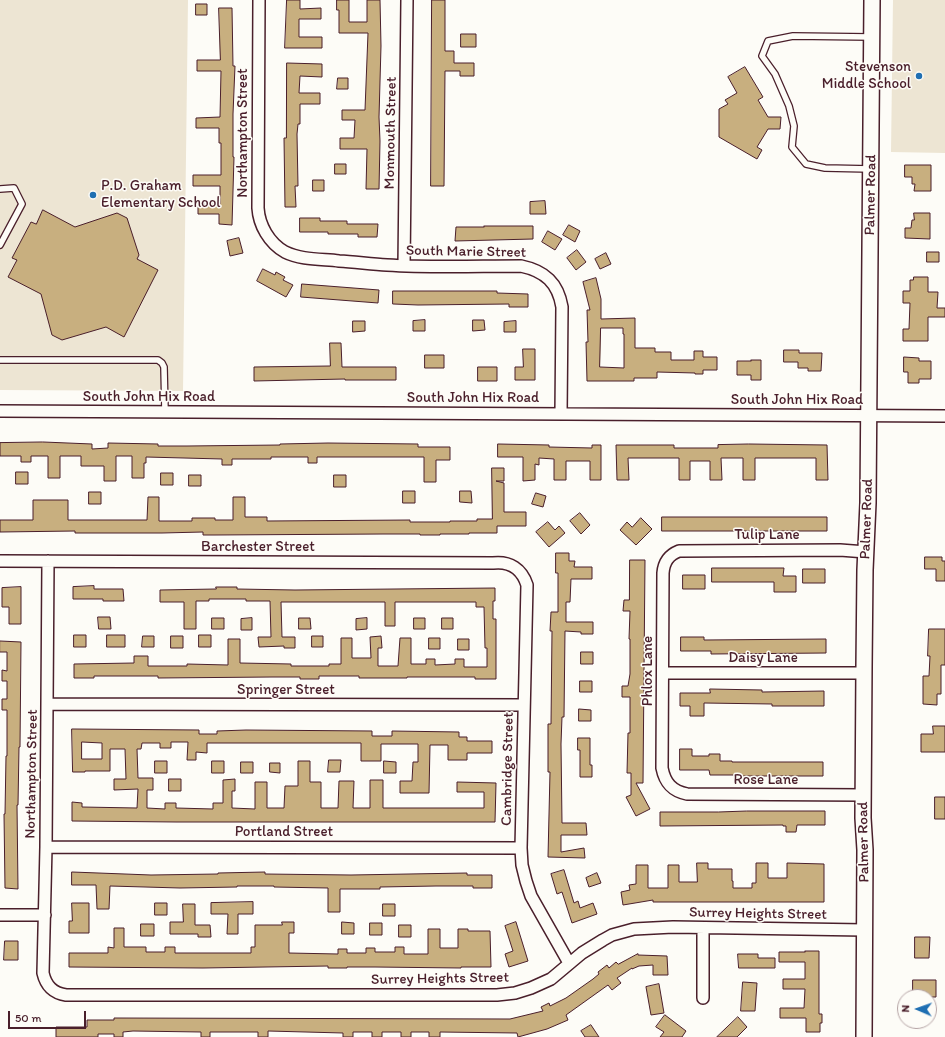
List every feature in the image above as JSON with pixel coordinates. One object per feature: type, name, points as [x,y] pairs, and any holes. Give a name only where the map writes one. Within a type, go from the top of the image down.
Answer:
[{"type":"street","name":"Northampton Street","points":[[260,0],[258,215],[267,235],[279,248],[290,254]]},
{"type":"street","name":"Monmouth Street","points":[[404,266],[407,0]]},
{"type":"street","name":"Palmer Road","points":[[864,1037],[865,850],[863,795],[869,415],[872,0]]},
{"type":"street","name":"South Marie Street","points":[[290,254],[308,258],[404,266],[521,266],[544,274],[558,291],[562,307],[561,414]]},
{"type":"street","name":"South John Hix Road","points":[[0,411],[945,416]]},
{"type":"street","name":"Tulip Lane","points":[[669,556],[679,551],[688,550],[840,550],[866,552]]},
{"type":"street","name":"Phlox Lane","points":[[669,556],[663,568],[662,768],[666,781],[670,786]]},
{"type":"street","name":"Barchester Street","points":[[0,561],[500,562],[515,567]]},
{"type":"street","name":"Northampton Street","points":[[48,561],[48,704],[43,973],[45,982],[49,987]]},
{"type":"street","name":"Cambridge Street","points":[[515,567],[521,572],[527,586],[521,848],[522,865],[531,896],[569,963]]},
{"type":"street","name":"Daisy Lane","points":[[663,673],[864,673]]},
{"type":"street","name":"Springer Street","points":[[48,704],[524,705]]},
{"type":"street","name":"Rose Lane","points":[[670,786],[680,793],[687,794],[863,795]]},
{"type":"street","name":"Portland Street","points":[[46,847],[521,848]]},
{"type":"street","points":[[0,915],[45,915]]},
{"type":"street","name":"Surrey Heights Street","points":[[49,987],[56,992],[66,995],[497,995],[515,993],[551,979],[569,963],[603,940],[622,932],[645,928],[864,930]]},
{"type":"street","points":[[703,928],[703,998]]},
{"type":"lane","points":[[871,169],[825,168],[806,164],[792,147],[794,126],[789,106],[775,74],[762,56],[768,41],[793,36],[872,37]]},
{"type":"lane","points":[[0,189],[14,188],[22,204],[0,245]]},
{"type":"lane","points":[[0,360],[158,360],[164,367],[165,412]]},
{"type":"shaded area","name":"P.D. Graham Elementary School","points":[[0,0],[188,0],[183,391],[0,390]]},
{"type":"shaded area","name":"Stevenson Middle School","points":[[893,0],[945,0],[945,153],[891,152]]},
{"type":"building","points":[[287,0],[300,0],[300,9],[321,8],[321,19],[299,19],[299,37],[322,37],[322,48],[285,48]]},
{"type":"building","points":[[337,0],[349,0],[349,22],[367,22],[367,0],[380,0],[381,46],[379,189],[366,189],[367,149],[340,149],[340,138],[354,138],[355,120],[342,120],[342,110],[365,110],[368,33],[339,33],[339,10],[337,10]]},
{"type":"building","points":[[432,0],[445,0],[445,51],[454,51],[454,63],[474,63],[474,76],[460,76],[460,71],[445,71],[444,186],[431,186]]},
{"type":"building","points":[[196,4],[207,4],[207,15],[196,15]]},
{"type":"building","points":[[219,8],[232,8],[233,66],[235,66],[232,225],[219,224],[219,214],[198,214],[198,204],[220,204],[220,186],[193,186],[193,175],[221,175],[221,143],[219,143],[219,128],[196,128],[196,118],[220,117],[221,71],[197,71],[197,60],[220,60]]},
{"type":"building","points":[[461,34],[476,34],[476,47],[461,47]]},
{"type":"building","points":[[287,63],[322,64],[322,77],[300,76],[299,93],[320,93],[320,104],[300,104],[300,124],[298,124],[297,134],[298,186],[295,186],[296,207],[285,207],[284,138],[286,138]]},
{"type":"building","points":[[745,67],[763,97],[758,100],[768,117],[781,117],[780,129],[768,129],[757,147],[762,150],[757,159],[719,137],[719,109],[728,104],[725,100],[737,93],[728,77]]},
{"type":"building","points":[[338,78],[348,78],[348,89],[337,89]]},
{"type":"building","points":[[335,164],[346,164],[346,174],[335,174]]},
{"type":"building","points":[[905,165],[931,165],[931,191],[914,191],[915,184],[912,184],[912,177],[905,177]]},
{"type":"building","points":[[313,180],[324,180],[324,191],[313,191]]},
{"type":"building","points":[[545,201],[546,214],[530,214],[530,202]]},
{"type":"building","points":[[43,210],[75,227],[117,213],[127,218],[139,255],[137,259],[158,270],[124,337],[106,327],[62,340],[52,335],[41,294],[8,277],[17,260],[12,258],[31,222],[36,224]]},
{"type":"building","points":[[914,213],[930,213],[930,239],[905,238],[905,228],[911,228],[912,220],[914,220]]},
{"type":"building","points":[[300,218],[320,218],[320,221],[347,221],[347,224],[378,224],[377,237],[358,237],[358,234],[328,234],[328,232],[300,232]]},
{"type":"building","points":[[569,225],[580,231],[575,242],[563,235]]},
{"type":"building","points":[[533,226],[533,239],[455,241],[456,227]]},
{"type":"building","points":[[548,231],[562,239],[555,250],[542,242]]},
{"type":"building","points":[[239,238],[243,253],[230,256],[227,241]]},
{"type":"building","points":[[577,250],[586,262],[576,270],[567,258]]},
{"type":"building","points":[[927,252],[939,252],[939,262],[927,262]]},
{"type":"building","points":[[606,253],[611,264],[600,269],[595,259]]},
{"type":"building","points":[[263,269],[275,275],[276,272],[285,277],[283,280],[293,285],[286,297],[257,281]]},
{"type":"building","points":[[914,277],[928,277],[928,292],[938,292],[937,308],[945,308],[945,317],[928,317],[928,341],[903,341],[903,329],[909,329],[910,303],[903,303],[903,291],[910,291],[910,280],[913,280]]},
{"type":"building","points":[[596,278],[601,299],[601,319],[635,318],[635,348],[655,348],[655,352],[671,352],[671,360],[694,360],[694,351],[703,351],[703,357],[717,357],[717,370],[703,370],[703,374],[657,372],[657,378],[634,378],[634,381],[587,381],[587,310],[590,310],[583,282]],"holes":[[[601,328],[623,328],[624,368],[600,367]]]},
{"type":"building","points":[[302,284],[379,290],[378,303],[301,297]]},
{"type":"building","points":[[393,291],[497,291],[497,293],[528,294],[528,307],[509,307],[509,304],[393,304]]},
{"type":"building","points":[[425,320],[425,331],[413,331],[413,321]]},
{"type":"building","points":[[473,320],[484,320],[485,330],[473,331]]},
{"type":"building","points":[[353,321],[365,321],[365,331],[353,332]]},
{"type":"building","points":[[516,321],[516,332],[504,332],[504,322]]},
{"type":"building","points":[[330,343],[341,343],[342,367],[396,367],[396,380],[345,379],[254,381],[254,367],[330,366]]},
{"type":"building","points":[[523,349],[535,349],[535,380],[515,380],[515,367],[523,367]]},
{"type":"building","points":[[784,350],[799,350],[799,353],[822,353],[821,371],[808,371],[808,368],[798,368],[798,362],[784,362]]},
{"type":"building","points":[[425,355],[444,355],[444,368],[425,368]]},
{"type":"building","points":[[904,357],[919,358],[919,361],[931,361],[931,379],[919,379],[919,383],[908,383],[908,372],[904,372]]},
{"type":"building","points":[[761,360],[761,380],[751,380],[751,375],[737,375],[737,361]]},
{"type":"building","points":[[478,367],[497,367],[497,381],[478,381]]},
{"type":"building","points":[[43,442],[92,444],[92,449],[108,448],[108,443],[158,444],[158,446],[328,443],[418,444],[418,447],[450,447],[450,460],[436,460],[436,482],[424,482],[424,457],[317,457],[317,463],[308,463],[308,457],[271,457],[271,459],[232,459],[232,465],[222,465],[222,459],[146,457],[146,463],[144,463],[144,478],[132,478],[132,456],[116,456],[116,481],[104,481],[104,466],[81,466],[81,456],[60,456],[60,478],[48,478],[48,456],[31,456],[31,462],[21,462],[21,456],[0,456],[0,443]]},
{"type":"building","points":[[498,444],[592,448],[592,445],[601,445],[601,480],[590,480],[590,461],[566,461],[566,480],[554,480],[554,459],[539,458],[539,465],[535,464],[535,480],[523,481],[523,457],[498,457]]},
{"type":"building","points":[[616,445],[674,445],[674,448],[718,448],[718,445],[827,445],[828,480],[816,480],[816,458],[755,458],[755,480],[743,480],[743,458],[721,458],[722,480],[710,480],[710,461],[690,461],[690,480],[679,480],[679,458],[628,458],[629,480],[617,480]]},
{"type":"building","points":[[492,468],[504,468],[504,481],[496,481],[504,483],[504,512],[526,512],[526,526],[497,526],[497,533],[440,535],[203,535],[203,532],[0,532],[0,520],[33,520],[33,500],[68,500],[68,520],[147,520],[148,497],[159,497],[159,521],[192,521],[192,518],[233,520],[233,497],[245,497],[245,517],[267,517],[267,521],[477,521],[477,519],[492,519]]},
{"type":"building","points":[[16,472],[28,472],[28,484],[16,484]]},
{"type":"building","points":[[161,473],[173,473],[173,485],[161,485]]},
{"type":"building","points":[[189,475],[201,475],[201,486],[189,486]]},
{"type":"building","points":[[334,475],[346,475],[346,487],[334,487]]},
{"type":"building","points":[[403,491],[415,491],[415,503],[403,503]]},
{"type":"building","points":[[460,491],[471,491],[472,503],[460,502]]},
{"type":"building","points":[[89,492],[101,492],[101,504],[89,504]]},
{"type":"building","points":[[536,493],[546,496],[543,507],[532,504]]},
{"type":"building","points":[[580,513],[590,525],[581,534],[570,521]]},
{"type":"building","points":[[662,517],[827,517],[827,531],[662,531]]},
{"type":"building","points":[[641,518],[652,529],[636,545],[620,530],[627,522],[632,527]]},
{"type":"building","points":[[548,522],[555,530],[559,526],[565,533],[549,547],[536,532]]},
{"type":"building","points":[[556,553],[569,553],[569,561],[575,561],[574,567],[592,567],[592,579],[571,579],[570,602],[566,602],[566,622],[593,622],[593,634],[581,634],[581,632],[565,631],[564,717],[562,717],[561,744],[562,823],[586,823],[587,835],[561,835],[561,852],[584,848],[585,858],[548,857],[550,772],[548,772],[548,724],[551,724],[552,631],[550,631],[551,612],[558,612],[558,573],[556,573]]},
{"type":"building","points":[[925,557],[942,557],[942,561],[945,561],[945,581],[936,581],[936,569],[925,569]]},
{"type":"building","points":[[630,560],[645,560],[643,783],[636,783],[650,809],[636,816],[626,797],[631,795],[631,773],[627,773],[628,733],[630,733],[630,697],[622,697],[622,686],[628,686],[630,674],[630,611],[623,611],[624,600],[629,600]]},
{"type":"building","points":[[712,568],[784,568],[783,576],[796,576],[796,592],[774,592],[774,582],[712,582]]},
{"type":"building","points":[[803,569],[825,569],[825,583],[803,583]]},
{"type":"building","points":[[683,575],[705,575],[705,589],[683,589]]},
{"type":"building","points":[[94,586],[94,589],[123,589],[124,601],[73,599],[73,587]]},
{"type":"building","points":[[21,587],[21,624],[9,624],[9,607],[2,607],[2,588]]},
{"type":"building","points":[[216,587],[237,587],[237,589],[295,590],[495,588],[493,619],[496,619],[496,679],[475,679],[475,677],[359,678],[359,676],[319,676],[319,679],[300,679],[300,677],[158,678],[158,676],[94,676],[94,678],[74,678],[74,664],[134,663],[134,656],[148,656],[148,666],[187,666],[187,664],[228,665],[228,639],[240,639],[240,663],[291,664],[291,666],[329,666],[329,664],[341,664],[341,638],[352,638],[352,658],[371,658],[370,637],[381,636],[382,648],[378,648],[378,666],[398,666],[400,638],[411,638],[411,664],[426,664],[426,659],[435,659],[435,665],[455,664],[455,659],[464,659],[464,667],[487,667],[484,607],[476,607],[476,602],[395,602],[395,626],[385,626],[385,602],[281,602],[282,637],[295,637],[295,648],[284,648],[284,646],[259,647],[258,637],[271,637],[270,601],[246,601],[246,599],[209,599],[209,601],[196,601],[196,629],[184,629],[184,602],[160,602],[160,590],[216,589]]},
{"type":"building","points":[[98,617],[110,617],[111,629],[99,629]]},
{"type":"building","points":[[212,618],[224,618],[224,629],[212,629]]},
{"type":"building","points":[[252,618],[252,630],[241,630],[241,619]]},
{"type":"building","points":[[299,618],[310,618],[311,629],[299,629]]},
{"type":"building","points":[[367,618],[367,629],[356,630],[356,619]]},
{"type":"building","points":[[414,618],[425,618],[425,629],[414,629]]},
{"type":"building","points":[[442,618],[453,618],[453,629],[442,629]]},
{"type":"building","points":[[929,629],[945,629],[945,665],[941,665],[941,694],[937,694],[937,705],[923,704],[923,676],[929,676]]},
{"type":"building","points":[[74,635],[86,635],[86,647],[74,647]]},
{"type":"building","points":[[107,635],[125,635],[125,647],[107,647]]},
{"type":"building","points":[[199,635],[211,635],[211,647],[199,647]]},
{"type":"building","points":[[143,636],[154,636],[154,647],[142,647]]},
{"type":"building","points":[[171,636],[183,636],[183,648],[171,648]]},
{"type":"building","points":[[312,636],[323,636],[323,647],[312,647]]},
{"type":"building","points":[[681,637],[704,637],[704,640],[826,639],[826,653],[711,654],[711,651],[681,651]]},
{"type":"building","points":[[429,638],[440,638],[440,649],[429,649]]},
{"type":"building","points":[[458,639],[469,639],[469,650],[458,650]]},
{"type":"building","points":[[0,641],[21,642],[20,747],[17,805],[18,889],[5,888],[4,814],[7,756],[7,710],[2,710],[2,699],[7,699],[7,681],[2,681],[2,670],[7,671],[7,652],[0,652]]},
{"type":"building","points":[[581,652],[593,652],[593,664],[581,664]]},
{"type":"building","points":[[580,681],[592,681],[592,692],[580,692]]},
{"type":"building","points":[[710,689],[762,690],[762,692],[824,691],[824,706],[772,706],[772,704],[704,703],[704,716],[690,716],[690,706],[680,706],[680,693],[710,693]]},
{"type":"building","points":[[579,709],[591,710],[591,721],[579,721]]},
{"type":"building","points":[[933,726],[945,726],[945,752],[921,752],[921,734],[933,734]]},
{"type":"building","points":[[72,729],[199,730],[199,734],[217,734],[217,731],[246,730],[372,731],[372,736],[392,736],[392,731],[459,732],[459,737],[467,737],[467,741],[492,741],[492,753],[467,753],[467,760],[448,760],[448,745],[430,745],[429,793],[400,793],[400,781],[412,781],[413,762],[418,762],[418,744],[381,744],[381,761],[361,761],[361,743],[207,743],[207,753],[196,752],[196,760],[187,760],[188,742],[171,742],[171,748],[160,748],[160,743],[142,743],[141,749],[137,749],[138,778],[153,778],[153,790],[147,790],[147,808],[165,809],[165,803],[176,803],[176,808],[213,809],[213,803],[223,803],[223,780],[235,779],[235,791],[232,791],[232,808],[255,809],[255,782],[267,782],[267,808],[284,808],[285,786],[298,786],[298,761],[310,761],[310,782],[321,782],[321,808],[338,808],[339,781],[354,781],[353,808],[370,808],[370,780],[383,780],[383,808],[484,808],[484,792],[457,792],[457,782],[496,783],[495,822],[72,821],[72,802],[82,803],[82,807],[137,808],[138,789],[114,790],[114,779],[126,779],[125,749],[110,749],[110,771],[73,772]],"holes":[[[82,742],[102,743],[102,759],[82,759]]]},
{"type":"building","points":[[578,738],[590,738],[590,765],[592,765],[592,777],[580,777],[580,750],[578,750]]},
{"type":"building","points":[[680,749],[692,749],[692,756],[709,756],[709,754],[720,754],[720,761],[823,762],[823,776],[710,775],[709,770],[680,770]]},
{"type":"building","points":[[329,760],[341,760],[340,772],[328,772]]},
{"type":"building","points":[[155,761],[167,761],[167,773],[155,773]]},
{"type":"building","points":[[212,761],[224,761],[224,773],[212,773]]},
{"type":"building","points":[[384,761],[396,762],[396,773],[384,773]]},
{"type":"building","points":[[241,762],[253,762],[253,773],[241,773]]},
{"type":"building","points":[[270,763],[280,763],[280,773],[270,772]]},
{"type":"building","points":[[169,779],[181,779],[181,791],[169,791]]},
{"type":"building","points":[[935,797],[945,797],[945,819],[935,819]]},
{"type":"building","points":[[825,811],[825,825],[797,825],[796,832],[786,832],[786,826],[783,825],[660,826],[660,812]]},
{"type":"building","points":[[697,863],[708,863],[708,869],[732,869],[733,888],[752,888],[752,883],[756,883],[756,863],[768,863],[768,878],[787,878],[787,863],[824,864],[824,902],[653,902],[653,900],[623,905],[621,892],[630,890],[629,885],[636,884],[636,865],[648,865],[648,888],[668,888],[668,865],[679,865],[679,882],[697,882]]},
{"type":"building","points":[[564,870],[574,903],[578,901],[580,908],[593,903],[597,914],[572,923],[562,892],[557,894],[551,874]]},
{"type":"building","points":[[72,872],[151,875],[265,872],[265,874],[351,875],[467,873],[467,875],[492,875],[492,888],[473,888],[473,886],[436,886],[380,887],[380,889],[340,889],[340,912],[328,912],[328,888],[274,886],[180,888],[110,886],[109,909],[97,909],[96,885],[72,885]]},
{"type":"building","points":[[597,873],[601,883],[589,887],[586,878]]},
{"type":"building","points":[[253,902],[253,914],[238,914],[238,934],[227,934],[228,914],[211,914],[211,903]]},
{"type":"building","points":[[72,903],[89,903],[89,933],[69,933],[69,921],[72,921]]},
{"type":"building","points":[[155,903],[167,903],[167,915],[155,915]]},
{"type":"building","points":[[183,904],[195,904],[195,925],[210,925],[211,937],[198,937],[198,934],[170,934],[170,922],[183,922]]},
{"type":"building","points":[[383,904],[395,904],[395,916],[383,916]]},
{"type":"building","points":[[282,922],[294,922],[294,933],[289,933],[289,953],[338,954],[338,949],[347,949],[347,953],[366,953],[366,948],[375,948],[375,952],[395,952],[395,947],[404,947],[404,954],[428,954],[428,929],[440,929],[440,948],[458,948],[458,929],[468,929],[468,931],[490,931],[491,967],[69,967],[69,953],[108,953],[108,947],[114,948],[114,928],[124,928],[124,947],[146,947],[146,952],[165,952],[165,947],[175,947],[175,953],[251,953],[251,947],[255,947],[255,925],[282,925]]},
{"type":"building","points":[[342,922],[354,923],[354,934],[342,934]]},
{"type":"building","points":[[516,922],[528,961],[509,967],[505,954],[513,951],[505,926]]},
{"type":"building","points":[[370,923],[382,923],[382,935],[370,935]]},
{"type":"building","points":[[141,924],[154,924],[154,936],[141,936]]},
{"type":"building","points":[[399,925],[411,925],[411,937],[399,937]]},
{"type":"building","points":[[915,937],[930,937],[929,958],[915,958]]},
{"type":"building","points":[[5,941],[18,941],[18,960],[4,960]]},
{"type":"building","points":[[819,951],[819,1014],[822,1014],[820,1032],[806,1032],[806,1018],[780,1018],[780,1008],[804,1008],[805,989],[783,989],[783,979],[805,979],[805,962],[779,962],[779,952]]},
{"type":"building","points":[[638,954],[667,956],[668,975],[653,975],[653,965],[632,968],[617,978],[621,983],[612,990],[608,985],[566,1015],[568,1020],[547,1029],[518,1037],[517,1033],[440,1032],[440,1037],[429,1037],[429,1032],[411,1032],[411,1037],[401,1037],[401,1032],[382,1032],[382,1037],[372,1037],[372,1032],[353,1032],[353,1037],[343,1037],[343,1033],[268,1031],[268,1037],[258,1037],[258,1032],[210,1032],[210,1037],[201,1037],[201,1032],[133,1031],[123,1032],[123,1037],[114,1037],[114,1034],[98,1034],[98,1037],[56,1037],[56,1027],[87,1027],[87,1020],[114,1020],[114,1018],[510,1019],[543,1011],[541,1007],[549,1003],[550,1006],[566,998],[593,979],[599,974],[598,972],[607,965],[609,968],[616,962],[618,964]]},
{"type":"building","points":[[738,954],[758,954],[758,958],[775,958],[775,968],[739,968]]},
{"type":"building","points":[[913,980],[936,980],[936,989],[913,989]]},
{"type":"building","points":[[743,982],[757,983],[755,1011],[741,1011]]},
{"type":"building","points":[[659,984],[664,1013],[651,1015],[646,987]]},
{"type":"building","points":[[665,1015],[686,1031],[682,1037],[660,1037],[664,1032],[656,1027]]},
{"type":"building","points":[[738,1017],[747,1027],[737,1037],[717,1037]]},
{"type":"building","points":[[591,1025],[599,1037],[585,1037],[581,1031]]},
{"type":"place","name":"Stevenson Middle School","points":[[919,76]]},
{"type":"place","name":"P.D. Graham Elementary School","points":[[93,195]]}]
